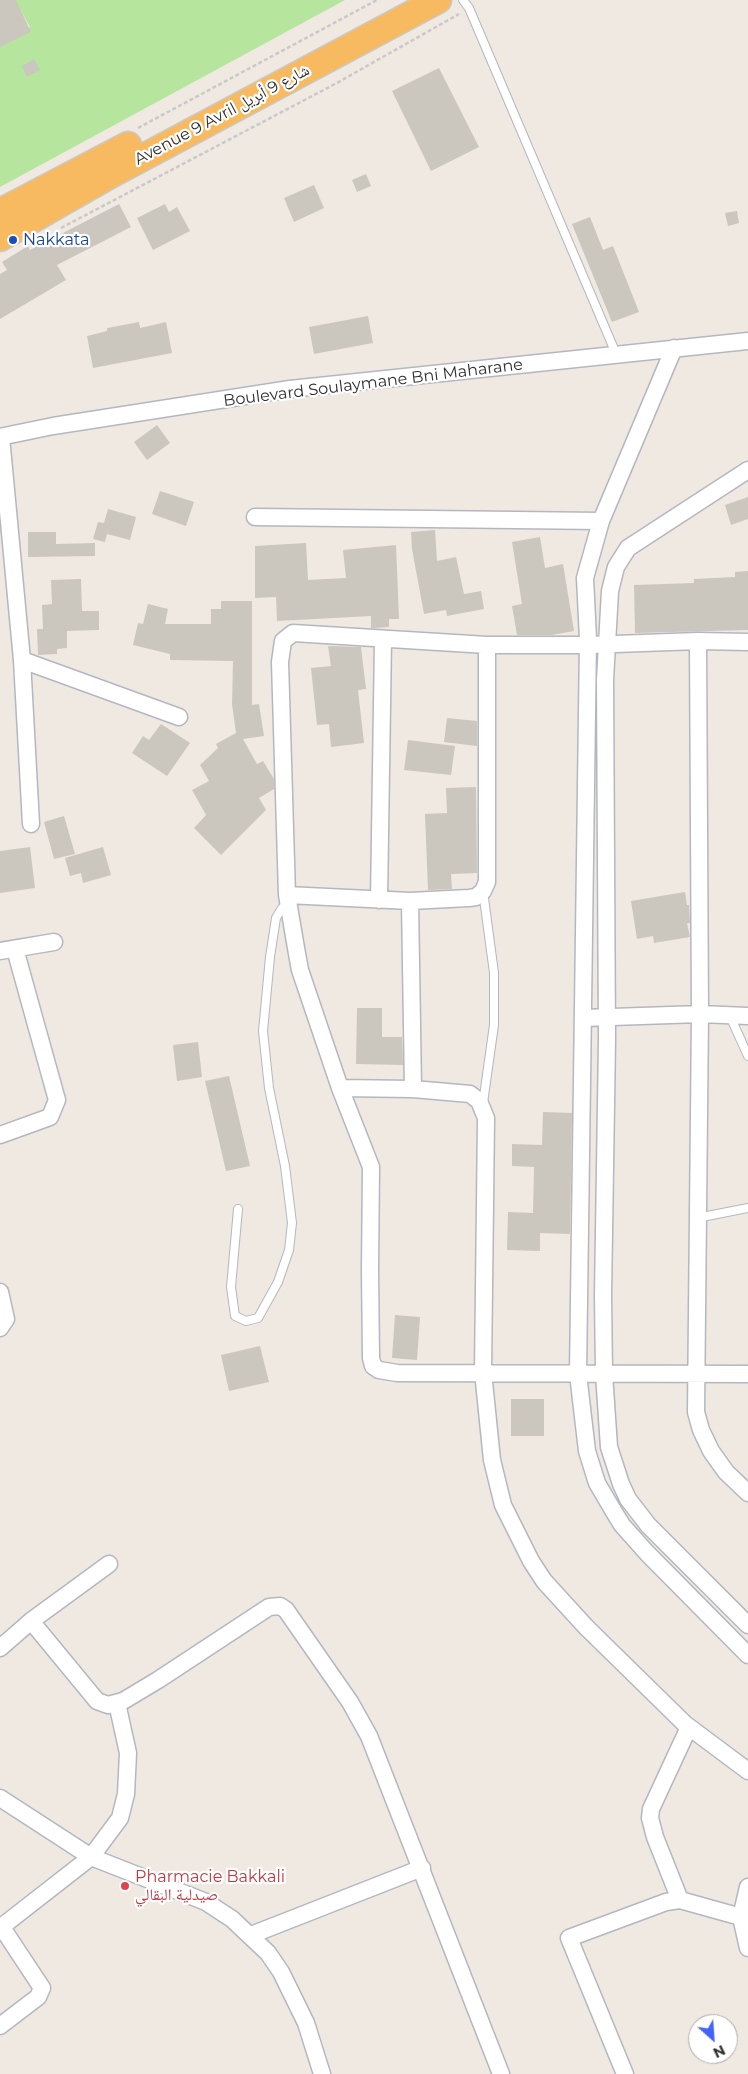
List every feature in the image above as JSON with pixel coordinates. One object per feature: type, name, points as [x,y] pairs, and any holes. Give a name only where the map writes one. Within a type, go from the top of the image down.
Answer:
[{"type":"highway","name":"Avenue 9 Avril شارع 9 أبريل","points":[[2,231],[400,0]]},
{"type":"highway","name":"Avenue 9 Avril شارع 9 أبريل","points":[[2,231],[438,0]]},
{"type":"street","name":"Boulevard Soulaymane Bni Maharane","points":[[1,437],[53,426],[290,389],[748,341]]},
{"type":"street","points":[[674,348],[601,521],[585,578],[588,645],[578,1374],[587,1451],[597,1483],[610,1506],[622,1525],[647,1552],[748,1654]]},
{"type":"street","points":[[1,437],[22,660],[31,824]]},
{"type":"street","points":[[748,470],[628,548],[622,556],[612,580],[605,680],[607,1018],[604,1374],[609,1447],[615,1471],[628,1499],[671,1550],[748,1625]]},
{"type":"street","points":[[255,517],[601,521]]},
{"type":"street","points":[[748,642],[698,641],[588,645],[487,645],[293,633],[283,641],[280,662],[288,901],[300,970],[340,1088],[371,1167],[370,1289],[371,1358],[373,1366],[379,1370],[397,1373],[748,1374]]},
{"type":"street","points":[[379,900],[383,640]]},
{"type":"street","points":[[698,641],[700,1014],[696,1412],[701,1430],[726,1472],[748,1493]]},
{"type":"street","points":[[288,901],[410,901],[470,898],[483,891],[487,882],[487,645]]},
{"type":"street","points":[[22,660],[178,717]]},
{"type":"street","points":[[410,901],[413,1089]]},
{"type":"street","points":[[0,1135],[50,1117],[57,1100],[7,950],[54,942]]},
{"type":"street","points":[[583,1018],[700,1014],[748,1016]]},
{"type":"street","points":[[340,1088],[413,1089],[470,1094],[476,1097],[482,1106],[486,1128],[483,1372],[492,1460],[502,1505],[530,1561],[544,1581],[586,1627],[689,1727],[748,1771]]},
{"type":"street","points":[[0,1292],[6,1320],[0,1328]]},
{"type":"street","points":[[0,1648],[31,1622],[109,1564]]},
{"type":"street","points":[[31,1622],[97,1701],[108,1705],[117,1703],[158,1680],[269,1607],[284,1608],[293,1617],[309,1640],[350,1702],[364,1727],[422,1868],[501,2074]]},
{"type":"street","points":[[0,2026],[38,1997],[42,1988],[1,1927],[91,1858],[120,1818],[126,1794],[128,1753],[117,1703]]},
{"type":"street","points":[[680,1900],[655,1837],[650,1818],[650,1809],[689,1727]]},
{"type":"street","points":[[0,1798],[91,1858],[206,1902],[232,1919],[251,1935],[268,1952],[292,1991],[306,2023],[322,2074]]},
{"type":"street","points":[[251,1935],[422,1868]]},
{"type":"street","points":[[748,1887],[742,1917],[748,1948]]},
{"type":"street","points":[[625,2074],[568,1938],[666,1902],[680,1900],[742,1917]]},
{"type":"lane","points":[[463,0],[469,8],[617,356]]},
{"type":"lane","points":[[482,1106],[494,1025],[494,973],[483,891]]},
{"type":"lane","points":[[238,1209],[231,1287],[235,1316],[246,1321],[258,1318],[278,1282],[289,1250],[292,1223],[284,1166],[269,1088],[263,1032],[270,957],[276,918],[288,901]]},
{"type":"lane","points":[[730,1016],[748,1056]]},
{"type":"lane","points":[[697,1218],[748,1208]]},
{"type":"path","points":[[136,128],[377,0]]},
{"type":"path","points":[[55,232],[106,207],[335,84],[469,8]]},
{"type":"green space","points":[[15,0],[345,0],[0,187],[0,43],[30,27]]},
{"type":"building","points":[[0,0],[16,0],[31,32],[0,47]]},
{"type":"building","points":[[34,59],[40,70],[27,77],[22,66]]},
{"type":"building","points":[[439,68],[479,147],[431,171],[392,91]]},
{"type":"building","points":[[366,174],[371,186],[357,192],[352,180]]},
{"type":"building","points":[[314,185],[324,208],[294,222],[284,198]]},
{"type":"building","points":[[119,204],[131,227],[57,265],[66,280],[0,319],[0,274],[7,270],[2,262],[28,246],[30,250]]},
{"type":"building","points":[[165,204],[169,212],[177,207],[190,231],[153,250],[137,218]]},
{"type":"building","points":[[737,211],[739,223],[728,226],[725,213]]},
{"type":"building","points":[[590,217],[603,250],[613,246],[639,312],[612,322],[572,224]]},
{"type":"building","points":[[368,316],[373,343],[314,354],[309,327]]},
{"type":"building","points":[[139,322],[140,328],[166,322],[172,353],[93,368],[87,336],[107,331],[107,328]]},
{"type":"building","points":[[157,425],[170,443],[147,460],[134,442]]},
{"type":"building","points":[[160,491],[194,502],[186,526],[152,514]]},
{"type":"building","points":[[748,497],[748,519],[731,525],[725,505]]},
{"type":"building","points":[[108,509],[136,517],[130,540],[107,534],[105,542],[93,539],[98,522],[104,523]]},
{"type":"building","points":[[435,530],[437,561],[456,557],[464,594],[481,591],[484,609],[447,616],[446,610],[424,614],[412,549],[411,532]]},
{"type":"building","points":[[28,532],[56,532],[56,544],[95,543],[95,556],[28,557]]},
{"type":"building","points":[[540,537],[545,568],[563,564],[574,631],[552,635],[517,635],[512,606],[522,604],[512,542]]},
{"type":"building","points":[[306,543],[308,580],[346,578],[343,550],[396,545],[399,619],[389,619],[389,627],[375,628],[371,628],[371,616],[277,621],[276,597],[255,598],[255,546]]},
{"type":"building","points":[[748,571],[748,630],[635,633],[634,585],[694,583],[694,579],[735,577],[735,572]]},
{"type":"building","points":[[81,579],[82,611],[99,611],[99,630],[67,631],[67,648],[57,649],[57,654],[38,655],[37,629],[43,629],[42,605],[52,604],[51,580]]},
{"type":"building","points":[[221,601],[252,601],[252,705],[259,704],[264,736],[243,739],[257,764],[263,761],[274,779],[274,789],[259,798],[266,810],[221,855],[194,828],[206,815],[192,790],[209,781],[200,765],[218,748],[216,744],[236,733],[232,704],[233,661],[170,660],[170,654],[133,645],[138,623],[143,624],[148,604],[168,609],[165,624],[211,624],[211,609],[221,609]]},
{"type":"building","points":[[328,646],[361,647],[366,689],[358,690],[364,743],[331,747],[329,724],[317,725],[311,668],[331,666]]},
{"type":"building","points":[[447,718],[477,721],[477,746],[444,742]]},
{"type":"building","points":[[161,724],[190,743],[167,776],[132,753],[143,736],[149,740]]},
{"type":"building","points":[[408,740],[455,746],[451,775],[404,770]]},
{"type":"building","points":[[476,787],[477,873],[451,874],[452,889],[428,890],[425,814],[447,813],[446,788]]},
{"type":"building","points":[[64,816],[75,854],[54,859],[44,822]]},
{"type":"building","points":[[30,847],[35,888],[0,893],[0,851]]},
{"type":"building","points":[[103,847],[111,875],[83,883],[81,873],[70,876],[65,858]]},
{"type":"building","points":[[685,892],[687,905],[689,905],[690,923],[687,923],[690,937],[654,943],[653,936],[637,939],[631,901]]},
{"type":"building","points":[[357,1008],[382,1008],[382,1037],[402,1037],[403,1065],[356,1064]]},
{"type":"building","points":[[198,1042],[202,1077],[177,1081],[173,1045]]},
{"type":"building","points":[[229,1076],[250,1166],[226,1171],[205,1081]]},
{"type":"building","points":[[543,1112],[572,1113],[570,1234],[540,1233],[540,1251],[507,1250],[508,1212],[533,1213],[534,1167],[512,1166],[512,1144],[542,1145]]},
{"type":"building","points":[[395,1315],[420,1317],[417,1360],[392,1358]]},
{"type":"building","points":[[260,1346],[269,1382],[229,1391],[221,1355]]},
{"type":"building","points":[[511,1399],[544,1399],[544,1436],[511,1436]]},
{"type":"place","name":"Nakkata","points":[[13,240]]},
{"type":"place","name":"Pharmacie Bakkali صيدلية البقالي","points":[[125,1886]]}]
